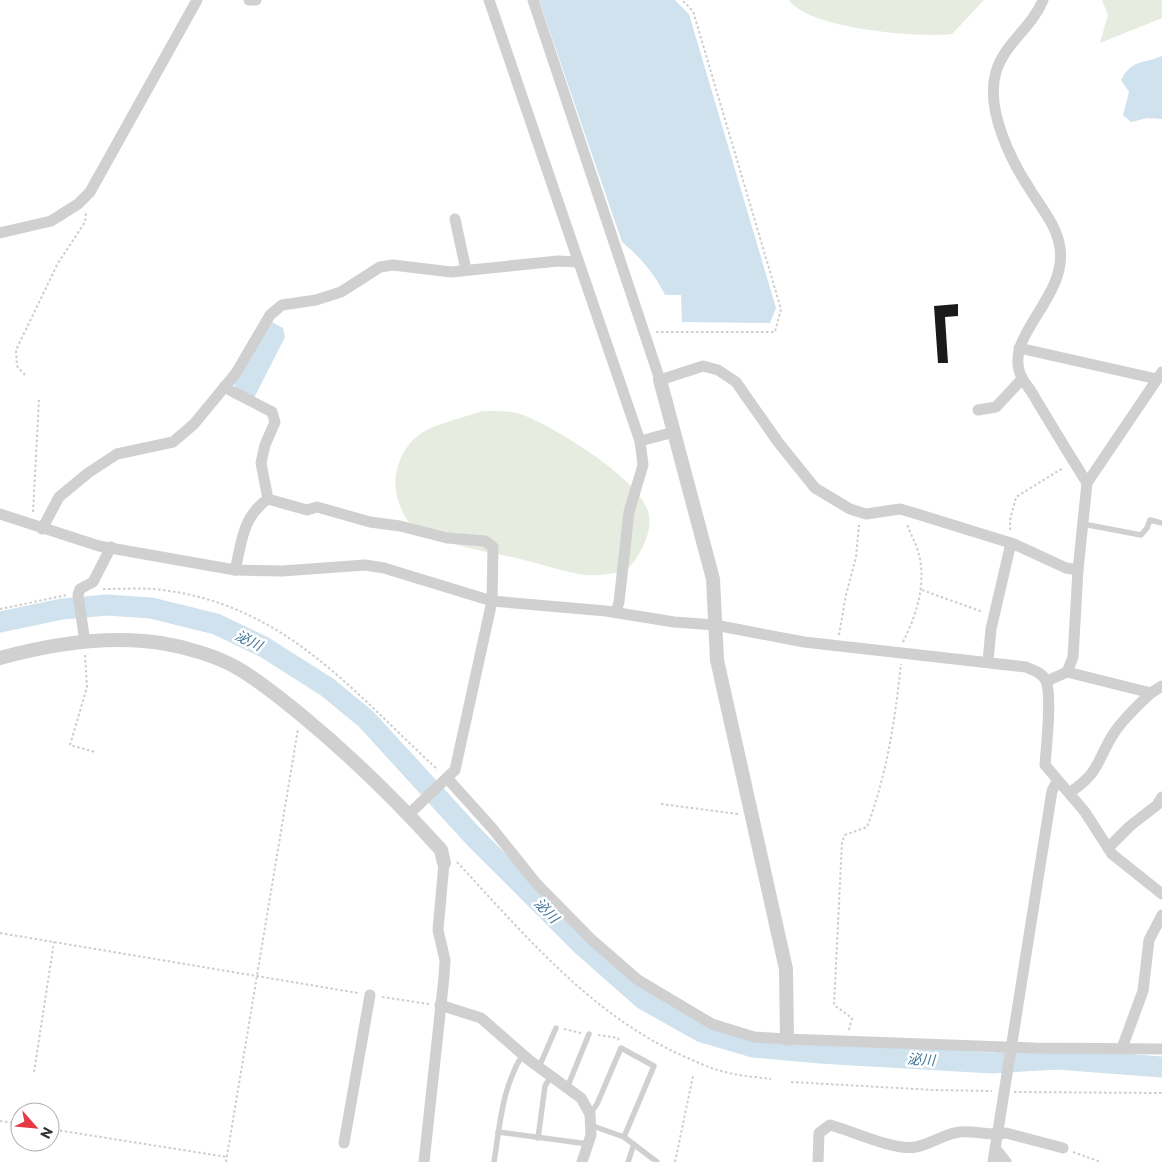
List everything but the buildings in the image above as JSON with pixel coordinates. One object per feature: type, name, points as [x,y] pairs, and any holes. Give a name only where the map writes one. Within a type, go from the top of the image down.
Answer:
[{"type":"street","points":[[0,233],[51,221],[84,198],[110,159],[197,0]]},
{"type":"street","points":[[249,0],[256,0]]},
{"type":"street","points":[[489,0],[640,441],[643,464],[629,512],[619,602],[616,612]]},
{"type":"street","points":[[533,0],[660,380],[713,579],[717,660],[786,969],[787,1039]]},
{"type":"street","points":[[1043,0],[1034,17],[1010,43],[1002,56],[993,90],[994,108],[1013,158],[1052,224],[1060,248],[1060,268],[1053,288],[1019,348],[1018,365],[1022,379],[1087,483]]},
{"type":"street","points":[[455,219],[466,270]]},
{"type":"street","points":[[42,529],[59,497],[88,473],[118,454],[173,442],[194,424],[236,373],[259,330],[270,315],[282,305],[316,300],[341,292],[380,267],[393,265],[451,272],[578,262]]},
{"type":"street","points":[[1019,348],[1159,376],[1087,483],[1072,657],[1067,672]]},
{"type":"street","points":[[660,380],[704,366],[724,374],[736,382],[778,442],[815,488],[850,510],[862,512],[900,510],[1011,543],[1066,568],[1078,570]]},
{"type":"street","points":[[978,410],[996,407],[1022,379]]},
{"type":"street","points":[[224,387],[272,412],[275,422],[265,445],[261,463],[268,499]]},
{"type":"street","points":[[640,441],[674,432]]},
{"type":"street","points":[[235,570],[243,530],[252,515],[268,499]]},
{"type":"street","points":[[268,499],[307,510],[317,508],[370,522],[400,526],[447,538],[485,541],[493,547],[495,557],[492,601],[455,770],[411,811]]},
{"type":"street","points":[[0,514],[42,529],[111,547],[235,570],[282,571],[365,565],[384,568],[492,601],[616,612],[674,622],[715,624],[804,642],[988,661],[1026,667],[1040,673],[1047,681],[1049,701],[1045,765],[1085,812],[1112,854],[1162,894]]},
{"type":"street","points":[[988,661],[995,614],[1011,543]]},
{"type":"street","points":[[84,642],[81,628],[79,592],[93,582],[111,547]]},
{"type":"street","points":[[0,658],[27,651],[102,640],[161,643],[200,653],[238,668],[264,685],[342,749],[411,811],[442,857],[438,930],[444,960],[424,1162]]},
{"type":"street","points":[[1047,681],[1067,672],[1151,693]]},
{"type":"street","points":[[1069,793],[1087,780],[1098,767],[1117,728],[1151,693],[1162,686]]},
{"type":"street","points":[[444,781],[492,828],[536,883],[592,940],[638,980],[712,1024],[754,1037],[787,1039],[1012,1048],[1162,1049]]},
{"type":"street","points":[[993,1162],[1052,791],[1057,781]]},
{"type":"street","points":[[1108,848],[1130,826],[1157,804],[1162,797]]},
{"type":"street","points":[[1122,1048],[1143,991],[1149,940],[1162,915]]},
{"type":"street","points":[[344,1143],[370,995]]},
{"type":"street","points":[[440,1005],[481,1018],[522,1054],[581,1098],[590,1120],[588,1144],[582,1162]]},
{"type":"street","points":[[818,1162],[819,1133],[830,1125],[891,1144],[914,1147],[958,1132],[987,1132],[997,1135],[1006,1133],[1063,1148]]},
{"type":"street","points":[[995,1148],[1006,1162]]},
{"type":"lane","points":[[1083,524],[1141,535],[1147,528],[1150,520],[1162,524]]},
{"type":"lane","points":[[539,1067],[556,1028]]},
{"type":"lane","points":[[567,1088],[589,1034]]},
{"type":"lane","points":[[624,1137],[654,1066],[621,1048],[590,1120],[624,1137],[657,1162]]},
{"type":"lane","points":[[494,1162],[498,1132],[511,1073],[522,1054]]},
{"type":"lane","points":[[538,1138],[545,1086],[551,1076]]},
{"type":"lane","points":[[498,1132],[588,1144]]},
{"type":"lane","points":[[628,1162],[634,1144]]},
{"type":"path","points":[[643,332],[775,332],[781,309],[694,11],[682,0]]},
{"type":"path","points":[[25,375],[17,366],[16,350],[58,263],[85,222],[84,198]]},
{"type":"path","points":[[29,523],[32,516],[39,400]]},
{"type":"path","points":[[1011,543],[1010,520],[1016,497],[1052,473],[1074,463]]},
{"type":"path","points":[[846,1041],[852,1018],[834,1004],[842,842],[845,835],[866,827],[876,802],[893,732],[902,645],[921,590],[921,566],[917,548],[900,510]]},
{"type":"path","points":[[838,646],[846,595],[856,557],[862,512]]},
{"type":"path","points":[[0,609],[79,592],[153,589],[218,602],[289,636],[306,647],[365,698],[444,781]]},
{"type":"path","points":[[921,590],[978,611],[995,614]]},
{"type":"path","points":[[84,642],[86,687],[70,745],[95,752]]},
{"type":"path","points":[[226,1162],[300,714]]},
{"type":"path","points":[[661,804],[753,816]]},
{"type":"path","points":[[442,857],[453,857],[567,977],[599,1005],[633,1030],[661,1046],[704,1065],[725,1072],[771,1079]]},
{"type":"path","points":[[0,933],[440,1005]]},
{"type":"path","points":[[34,1072],[54,942]]},
{"type":"path","points":[[675,1162],[693,1076]]},
{"type":"path","points":[[791,1082],[933,1090],[1162,1093]]},
{"type":"path","points":[[60,1131],[227,1157]]},
{"type":"path","points":[[1063,1148],[1101,1162]]},
{"type":"shaded area","points":[[789,0],[984,0],[952,34],[936,35],[891,33],[840,25],[800,10]]},
{"type":"shaded area","points":[[1102,0],[1162,0],[1162,18],[1100,43],[1108,15]]},
{"type":"shaded area","points":[[482,411],[513,412],[537,421],[596,457],[632,487],[644,502],[649,516],[649,530],[644,544],[630,566],[620,572],[593,575],[578,574],[453,544],[427,534],[411,525],[401,509],[397,496],[396,477],[400,459],[410,443],[425,431]]},
{"type":"water","points":[[539,0],[675,0],[689,14],[776,308],[770,323],[682,322],[681,295],[665,295],[646,266],[622,242]]},
{"type":"water","points":[[1162,56],[1162,119],[1147,118],[1131,122],[1123,115],[1129,92],[1121,80],[1125,73],[1134,65]]},
{"type":"water","points":[[270,321],[283,328],[285,337],[254,398],[239,390],[233,383]]},
{"type":"waterway","name":"泌川","points":[[0,622],[62,609],[107,605],[151,608],[216,624],[264,647],[327,687],[366,719],[474,837],[583,946],[643,999],[702,1032],[753,1047],[820,1053],[992,1063],[1057,1059],[1162,1067]]}]
